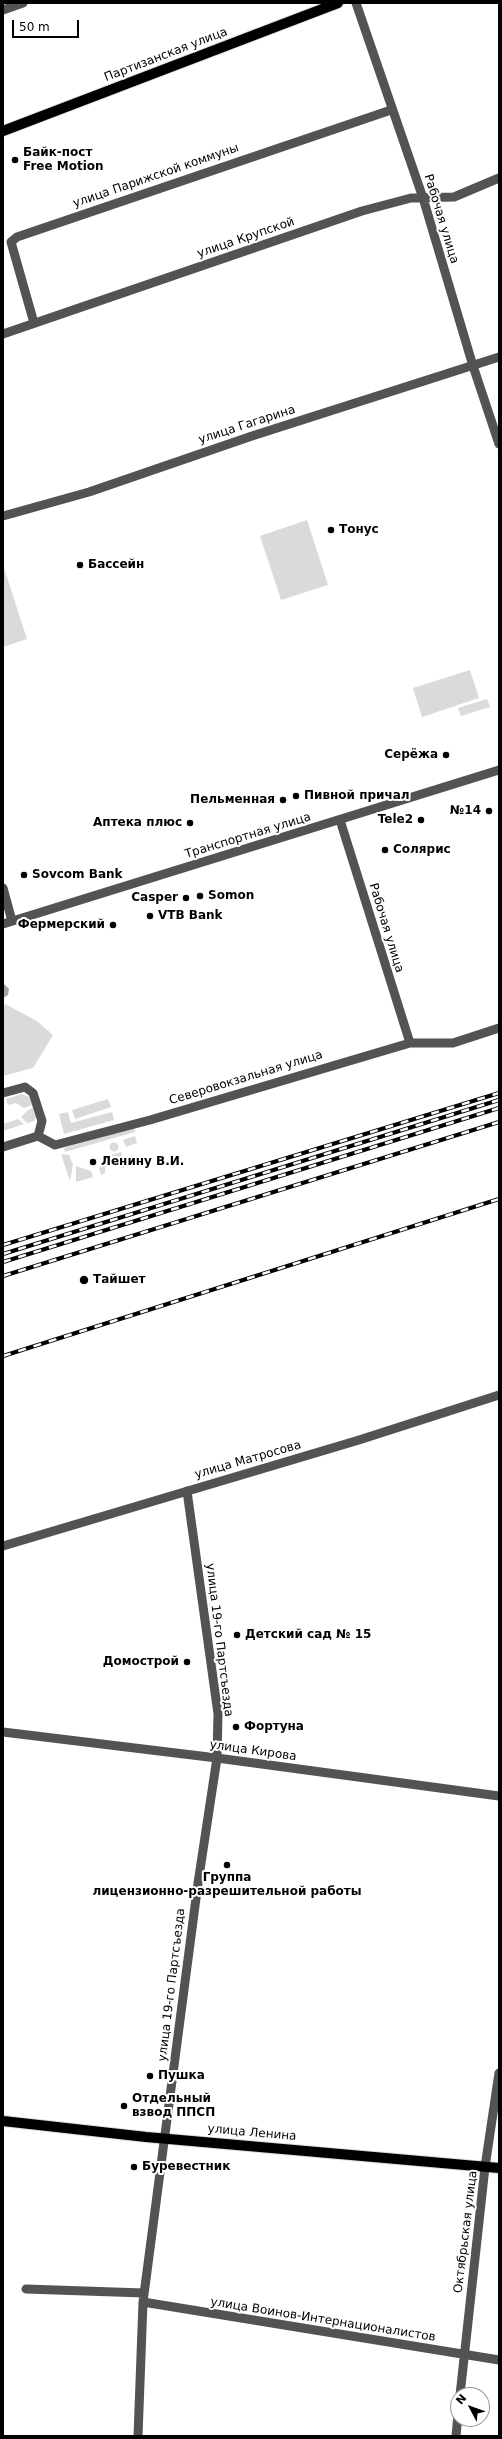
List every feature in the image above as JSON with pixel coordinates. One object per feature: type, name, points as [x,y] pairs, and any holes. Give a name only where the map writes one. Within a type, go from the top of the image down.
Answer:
[{"type":"main road","name":"Партизанская улица","points":[[3,131],[338,3]]},
{"type":"main road","name":"улица Ленина","points":[[3,2121],[164,2138],[499,2168]]},
{"type":"street","points":[[3,10],[23,3]]},
{"type":"street","name":"Рабочая улица","points":[[356,3],[391,110],[423,198],[473,366],[499,444]]},
{"type":"street","name":"улица Парижской коммуны","points":[[34,323],[11,242],[17,237],[391,110]]},
{"type":"street","name":"улица Крупской","points":[[3,334],[362,211],[401,200],[454,197],[499,178]]},
{"type":"street","name":"улица Гагарина","points":[[3,516],[89,492],[252,436],[499,357]]},
{"type":"street","name":"Транспортная улица","points":[[8,922],[499,770]]},
{"type":"street","name":"Рабочая улица","points":[[340,820],[410,1043]]},
{"type":"street","points":[[3,888],[8,922]]},
{"type":"street","name":"Северовокзальная улица","points":[[38,1136],[55,1145],[150,1120],[410,1043],[453,1043],[499,1028]]},
{"type":"street","points":[[3,1093],[25,1087],[33,1093],[42,1120],[38,1136],[3,1147]]},
{"type":"street","name":"улица Матросова","points":[[3,1546],[499,1395]]},
{"type":"street","name":"улица 19-го Партсъезда","points":[[138,2436],[144,2297],[164,2138],[217,1758],[218,1714],[187,1491]]},
{"type":"street","name":"улица Кирова","points":[[3,1732],[217,1758],[499,1796]]},
{"type":"street","name":"Октябрьская улица","points":[[461,2387],[485,2167],[499,2073]]},
{"type":"street","name":"улица Воинов-Интернационалистов","points":[[26,2289],[144,2297],[499,2360]]},
{"type":"shaded area","points":[[307,520],[328,585],[281,600],[260,536]]},
{"type":"shaded area","points":[[3,565],[27,639],[3,647]]},
{"type":"shaded area","points":[[470,670],[479,698],[422,717],[413,688]]},
{"type":"shaded area","points":[[487,699],[490,707],[461,716],[458,708]]},
{"type":"shaded area","points":[[3,983],[9,989],[8,995],[3,998]]},
{"type":"shaded area","points":[[5,1004],[37,1021],[53,1035],[33,1068],[3,1076],[3,1005]]},
{"type":"shaded area","points":[[22,1094],[29,1097],[32,1105],[24,1108],[16,1103],[8,1105],[6,1099]]},
{"type":"shaded area","points":[[108,1099],[111,1107],[75,1119],[72,1110]]},
{"type":"shaded area","points":[[33,1108],[36,1118],[34,1121],[27,1123],[21,1117],[28,1110]]},
{"type":"shaded area","points":[[68,1112],[71,1123],[112,1112],[114,1120],[64,1134],[59,1114]]},
{"type":"shaded area","points":[[18,1119],[24,1124],[3,1131],[3,1124]]},
{"type":"shaded area","points":[[134,1128],[135,1132],[65,1152],[64,1148]]},
{"type":"shaded area","points":[[135,1136],[137,1143],[126,1147],[123,1140]]},
{"type":"shaded area","points":[[114,1142],[119,1147],[114,1152],[109,1147]]},
{"type":"shaded area","points":[[121,1152],[125,1167],[122,1168],[113,1162],[111,1155]]},
{"type":"shaded area","points":[[61,1154],[69,1155],[73,1165],[70,1181]]},
{"type":"shaded area","points":[[106,1155],[109,1163],[105,1167],[105,1173],[101,1175],[99,1168],[104,1162],[103,1157]]},
{"type":"shaded area","points":[[76,1166],[91,1171],[93,1177],[76,1182]]},
{"type":"railway","points":[[3,1245],[499,1093]]},
{"type":"railway","points":[[3,1254],[499,1100]]},
{"type":"railway","points":[[3,1262],[499,1108]]},
{"type":"railway","points":[[3,1276],[499,1122]]},
{"type":"railway","points":[[3,1356],[499,1199]]},
{"type":"place","name":"Байк-пост Free Motion","points":[[15,160]]},
{"type":"place","name":"Тонус","points":[[331,530]]},
{"type":"place","name":"Бассейн","points":[[80,565]]},
{"type":"place","name":"Серёжа","points":[[446,755]]},
{"type":"place","name":"Пивной причал","points":[[296,796]]},
{"type":"place","name":"Пельменная","points":[[283,800]]},
{"type":"place","name":"№14","points":[[489,811]]},
{"type":"place","name":"Tele2","points":[[421,820]]},
{"type":"place","name":"Аптека плюс","points":[[190,823]]},
{"type":"place","name":"Солярис","points":[[385,850]]},
{"type":"place","name":"Sovcom Bank","points":[[24,875]]},
{"type":"place","name":"Somon","points":[[200,896]]},
{"type":"place","name":"Casper","points":[[186,898]]},
{"type":"place","name":"VTB Bank","points":[[150,916]]},
{"type":"place","name":"Фермерский","points":[[113,925]]},
{"type":"place","name":"Ленину В.И.","points":[[93,1162]]},
{"type":"place","name":"Тайшет","points":[[84,1280]]},
{"type":"place","name":"Детский сад № 15","points":[[237,1635]]},
{"type":"place","name":"Домострой","points":[[187,1662]]},
{"type":"place","name":"Фортуна","points":[[236,1727]]},
{"type":"place","name":"Группа лицензионно-разрешительной работы","points":[[227,1865]]},
{"type":"place","name":"Пушка","points":[[150,2076]]},
{"type":"place","name":"Отдельный взвод ППСП","points":[[124,2106]]},
{"type":"place","name":"Буревестник","points":[[134,2167]]}]
